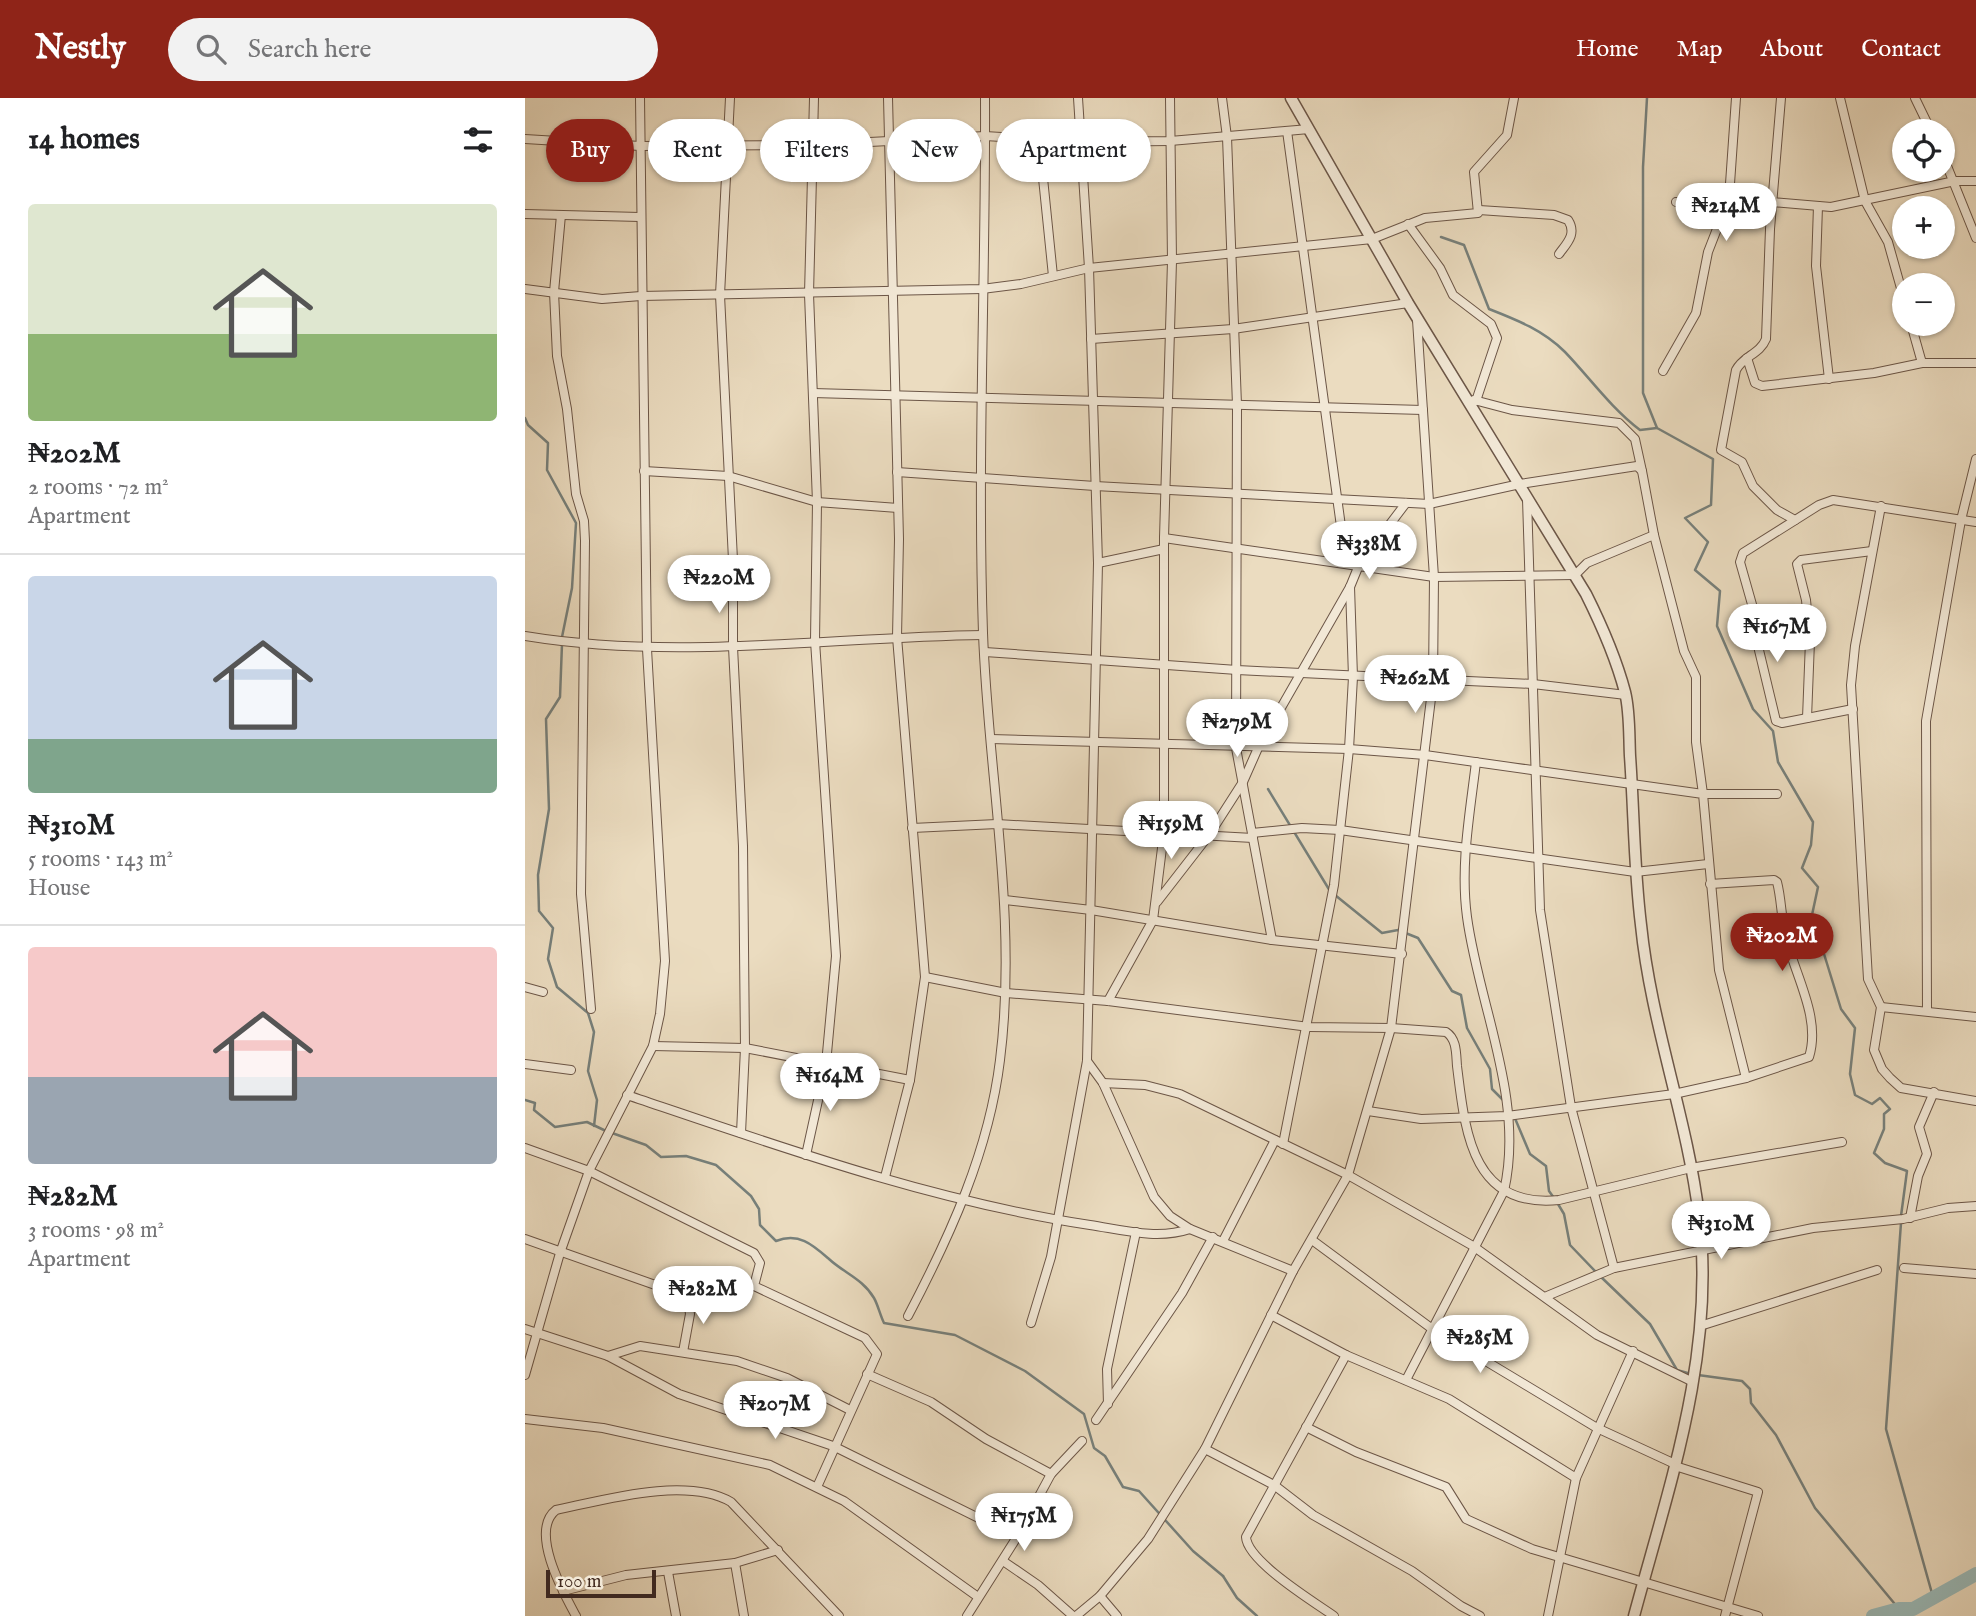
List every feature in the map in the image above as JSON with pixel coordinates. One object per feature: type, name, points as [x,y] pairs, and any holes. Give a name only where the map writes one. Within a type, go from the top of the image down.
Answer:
[{"type":"street","points":[[525,1375],[560,1252],[589,1171],[653,1045],[660,1014],[665,961],[647,649],[640,98]]},
{"type":"street","points":[[730,98],[730,119]]},
{"type":"street","points":[[813,119],[814,98]]},
{"type":"street","points":[[888,98],[889,119]]},
{"type":"street","points":[[908,1316],[943,1249],[964,1198],[990,1113],[1000,1062],[1006,993],[1005,900],[983,635],[982,289],[985,98]]},
{"type":"street","points":[[1078,98],[1079,119]]},
{"type":"street","points":[[1108,1001],[1153,920],[1164,832],[1164,538],[1172,261],[1170,98]]},
{"type":"street","points":[[1222,98],[1227,137],[1229,253],[1237,405],[1239,547],[1236,748],[1272,940]]},
{"type":"street","points":[[1291,98],[1408,303],[1472,400],[1576,575],[1608,638],[1626,695],[1635,872],[1652,1005],[1691,1168],[1702,1250],[1700,1326],[1693,1382],[1675,1465],[1635,1616]]},
{"type":"street","points":[[1479,210],[1474,172],[1507,135],[1514,98]]},
{"type":"street","points":[[1663,371],[1696,313],[1708,252],[1728,203],[1736,98]]},
{"type":"street","points":[[1781,98],[1772,202],[1766,339],[1763,346],[1736,370],[1721,450],[1742,463],[1749,481],[1777,510],[1795,520]]},
{"type":"street","points":[[1840,98],[1865,201],[1888,242],[1897,273]]},
{"type":"street","points":[[1915,98],[1925,119]]},
{"type":"street","points":[[1151,141],[1309,129]]},
{"type":"street","points":[[1287,131],[1346,563]]},
{"type":"street","points":[[982,136],[996,137]]},
{"type":"street","points":[[525,139],[648,146]]},
{"type":"street","points":[[1976,181],[1955,181],[1976,238]]},
{"type":"street","points":[[727,182],[720,295],[743,846],[745,1048],[741,1133]]},
{"type":"street","points":[[806,1155],[826,1064],[836,957],[815,641],[817,502],[809,294],[811,182]]},
{"type":"street","points":[[885,1178],[910,1080],[925,978],[897,637],[898,508],[892,182]]},
{"type":"street","points":[[1041,182],[1053,276]]},
{"type":"street","points":[[1031,1323],[1058,1220],[1087,1061],[1098,563],[1089,268],[1084,182]]},
{"type":"street","points":[[1676,202],[1850,205],[1950,182]]},
{"type":"street","points":[[1818,206],[1817,277],[1829,379]]},
{"type":"street","points":[[525,289],[603,299],[982,289],[1089,268],[1372,239],[1408,223],[1448,214],[1475,214],[1479,210],[1554,215],[1567,220],[1572,229],[1570,239],[1559,254]]},
{"type":"street","points":[[525,214],[640,217]]},
{"type":"street","points":[[561,215],[554,292],[557,356],[568,409],[576,494],[584,521],[584,645],[580,737],[582,894],[591,1009]]},
{"type":"street","points":[[1408,223],[1440,268],[1453,295],[1491,324],[1496,332],[1497,338],[1472,400]]},
{"type":"street","points":[[1091,339],[1233,329],[1408,303]]},
{"type":"street","points":[[1003,1561],[1038,1585],[1075,1616],[1100,1596],[1148,1539],[1205,1449],[1293,1270],[1348,1175],[1391,1028],[1416,841],[1433,682],[1434,576],[1417,317]]},
{"type":"street","points":[[1914,336],[1922,363]]},
{"type":"street","points":[[1747,358],[1758,385],[1829,379],[1922,363],[1976,363]]},
{"type":"street","points":[[813,393],[1093,399],[1324,410],[1423,411]]},
{"type":"street","points":[[1472,400],[1525,412],[1619,422],[1635,439],[1654,535],[1684,651],[1696,677],[1696,742],[1719,970],[1746,1078]]},
{"type":"street","points":[[1927,1011],[1926,720],[1961,520],[1976,459]]},
{"type":"street","points":[[897,472],[1429,504],[1520,484],[1632,465],[1642,471]]},
{"type":"street","points":[[644,471],[728,476],[817,502],[898,508]]},
{"type":"street","points":[[1527,495],[1540,910],[1571,1107],[1614,1268]]},
{"type":"street","points":[[1853,709],[1776,721],[1758,646],[1755,615],[1740,562],[1743,553],[1833,500],[1976,522]]},
{"type":"street","points":[[1155,904],[1209,835],[1243,782],[1258,748],[1350,587],[1359,565],[1406,503]]},
{"type":"street","points":[[1881,506],[1855,646],[1851,685],[1868,979],[1881,1007],[1874,1050],[1882,1069],[1901,1088],[1976,1101]]},
{"type":"street","points":[[1164,538],[1434,576],[1530,577],[1576,575],[1587,563],[1654,535]]},
{"type":"street","points":[[1098,563],[1164,549]]},
{"type":"street","points":[[1807,718],[1810,641],[1806,600],[1797,564],[1801,559],[1872,551]]},
{"type":"street","points":[[1223,1241],[1279,1142],[1309,1027],[1320,945],[1334,885],[1349,749],[1353,677],[1350,587]]},
{"type":"street","points":[[525,636],[584,645],[647,649],[983,635]]},
{"type":"street","points":[[985,652],[1433,682],[1533,684],[1626,695]]},
{"type":"street","points":[[991,739],[1236,748],[1349,749],[1425,755],[1703,794],[1777,793]]},
{"type":"street","points":[[1406,1380],[1473,1246],[1504,1191],[1509,1161],[1505,1090],[1467,919],[1465,848],[1476,762]]},
{"type":"street","points":[[912,828],[997,824],[1209,835],[1252,835],[1301,828],[1340,830],[1635,872],[1708,864]]},
{"type":"street","points":[[1367,1111],[1413,1118],[1507,1116],[1674,1094],[1746,1078],[1809,1057],[1812,1048],[1810,1015],[1786,940],[1777,882],[1710,884]]},
{"type":"street","points":[[1005,900],[1153,920],[1272,940],[1402,954]]},
{"type":"street","points":[[925,978],[1006,993],[1088,1002],[1108,1001],[1309,1027],[1446,1032],[1451,1035],[1472,1153],[1504,1191],[1549,1201],[1691,1168],[1842,1142]]},
{"type":"street","points":[[525,987],[543,992]]},
{"type":"street","points":[[1881,1007],[1976,1017]]},
{"type":"street","points":[[653,1045],[745,1048],[910,1080]]},
{"type":"street","points":[[1087,1061],[1104,1083],[1154,1197],[1170,1216],[1190,1229],[1293,1270]]},
{"type":"street","points":[[525,1064],[571,1070]]},
{"type":"street","points":[[1104,1083],[1145,1085],[1180,1094],[1348,1175],[1473,1246],[1547,1296],[1597,1335],[1693,1382]]},
{"type":"street","points":[[1907,1219],[1918,1176],[1927,1154],[1919,1127],[1934,1092]]},
{"type":"street","points":[[627,1095],[806,1155],[964,1198],[1058,1220],[1136,1232],[1173,1234],[1190,1229]]},
{"type":"street","points":[[525,1148],[589,1171],[754,1253],[760,1263],[754,1286],[865,1338],[874,1347],[877,1354],[833,1446],[817,1487]]},
{"type":"street","points":[[1547,1296],[1614,1268],[1813,1228],[1893,1221],[1948,1208],[1976,1206]]},
{"type":"street","points":[[1108,1405],[1107,1369],[1136,1232]]},
{"type":"street","points":[[1096,1420],[1182,1293],[1213,1237]]},
{"type":"street","points":[[525,1239],[675,1292],[688,1301],[691,1314],[683,1352]]},
{"type":"street","points":[[1312,1240],[1431,1328],[1597,1428],[1675,1465],[1758,1492],[1726,1612]]},
{"type":"street","points":[[1905,1268],[1976,1274]]},
{"type":"street","points":[[1700,1326],[1877,1270]]},
{"type":"street","points":[[1271,1315],[1346,1355],[1449,1399],[1576,1478]]},
{"type":"street","points":[[525,1329],[608,1356],[679,1394],[833,1446],[1017,1537]]},
{"type":"street","points":[[608,1356],[640,1346],[737,1361],[787,1378],[850,1409]]},
{"type":"street","points":[[1548,1616],[1576,1478],[1633,1352]]},
{"type":"street","points":[[1334,1616],[1281,1579],[1247,1546],[1246,1537],[1346,1355]]},
{"type":"street","points":[[867,1374],[931,1402],[986,1439],[1051,1474]]},
{"type":"street","points":[[525,1419],[603,1428],[771,1465],[844,1502],[978,1597]]},
{"type":"street","points":[[1306,1427],[1356,1452],[1447,1487],[1466,1519],[1561,1559],[1643,1583],[1726,1612],[1758,1616]]},
{"type":"street","points":[[967,1616],[1003,1561],[1051,1474],[1082,1441]]},
{"type":"street","points":[[1205,1449],[1274,1485],[1313,1515],[1412,1571],[1461,1606],[1480,1616]]},
{"type":"street","points":[[576,1616],[553,1567],[544,1526],[548,1517],[556,1510],[629,1494],[715,1493],[731,1502],[839,1616]]},
{"type":"street","points":[[563,1591],[626,1575],[735,1563],[778,1549]]},
{"type":"street","points":[[735,1563],[744,1616]]},
{"type":"street","points":[[668,1572],[676,1616]]},
{"type":"street","points":[[1100,1596],[1117,1616]]},
{"type":"waterway","points":[[1647,98],[1643,167],[1643,393],[1657,428],[1713,459],[1711,505],[1685,518],[1708,542],[1695,570],[1720,591],[1717,626],[1753,709],[1773,731],[1778,762],[1813,822],[1811,845],[1802,868],[1818,887],[1812,915],[1841,1009],[1855,1028],[1850,1074],[1855,1095],[1872,1104],[1880,1098],[1890,1109],[1884,1114],[1884,1129],[1874,1153],[1885,1163],[1907,1171],[1901,1216]]},
{"type":"waterway","points":[[1441,237],[1464,245],[1489,309],[1529,326],[1557,344],[1610,402],[1640,430],[1657,428]]},
{"type":"waterway","points":[[525,418],[528,425],[548,443],[547,470],[576,523],[572,588],[562,637]]},
{"type":"waterway","points":[[562,644],[560,697],[546,719],[549,809],[538,875],[539,911],[553,928],[548,959],[557,987],[588,1013],[594,1032],[588,1071],[597,1100],[594,1126]]},
{"type":"waterway","points":[[1268,789],[1330,891]]},
{"type":"waterway","points":[[1335,895],[1382,933],[1398,930],[1418,938],[1452,991],[1461,995],[1467,1028],[1490,1069],[1492,1089],[1505,1102]]},
{"type":"waterway","points":[[525,1100],[535,1103],[534,1110],[555,1127],[587,1122],[606,1131]]},
{"type":"waterway","points":[[1514,1116],[1530,1154],[1546,1166],[1549,1191],[1554,1198]]},
{"type":"waterway","points":[[612,1133],[646,1145],[661,1157],[686,1156],[716,1165],[751,1196],[759,1209],[760,1225],[776,1241],[799,1239],[817,1249],[870,1291],[884,1323],[955,1335],[1025,1371],[1084,1414],[1094,1448],[1105,1456],[1123,1487],[1139,1491],[1193,1551],[1223,1576]]},
{"type":"waterway","points":[[1558,1204],[1564,1214],[1570,1245],[1596,1272]]},
{"type":"waterway","points":[[1901,1223],[1886,1429],[1933,1597]]},
{"type":"waterway","points":[[1600,1276],[1650,1324],[1677,1370],[1691,1374]]},
{"type":"waterway","points":[[1698,1375],[1742,1381],[1750,1389],[1751,1403],[1776,1435],[1815,1508],[1899,1609]]},
{"type":"waterway","points":[[1873,1616],[1899,1609],[1913,1609],[1976,1574]]},
{"type":"waterway","points":[[1223,1576],[1237,1598],[1257,1616]]}]
